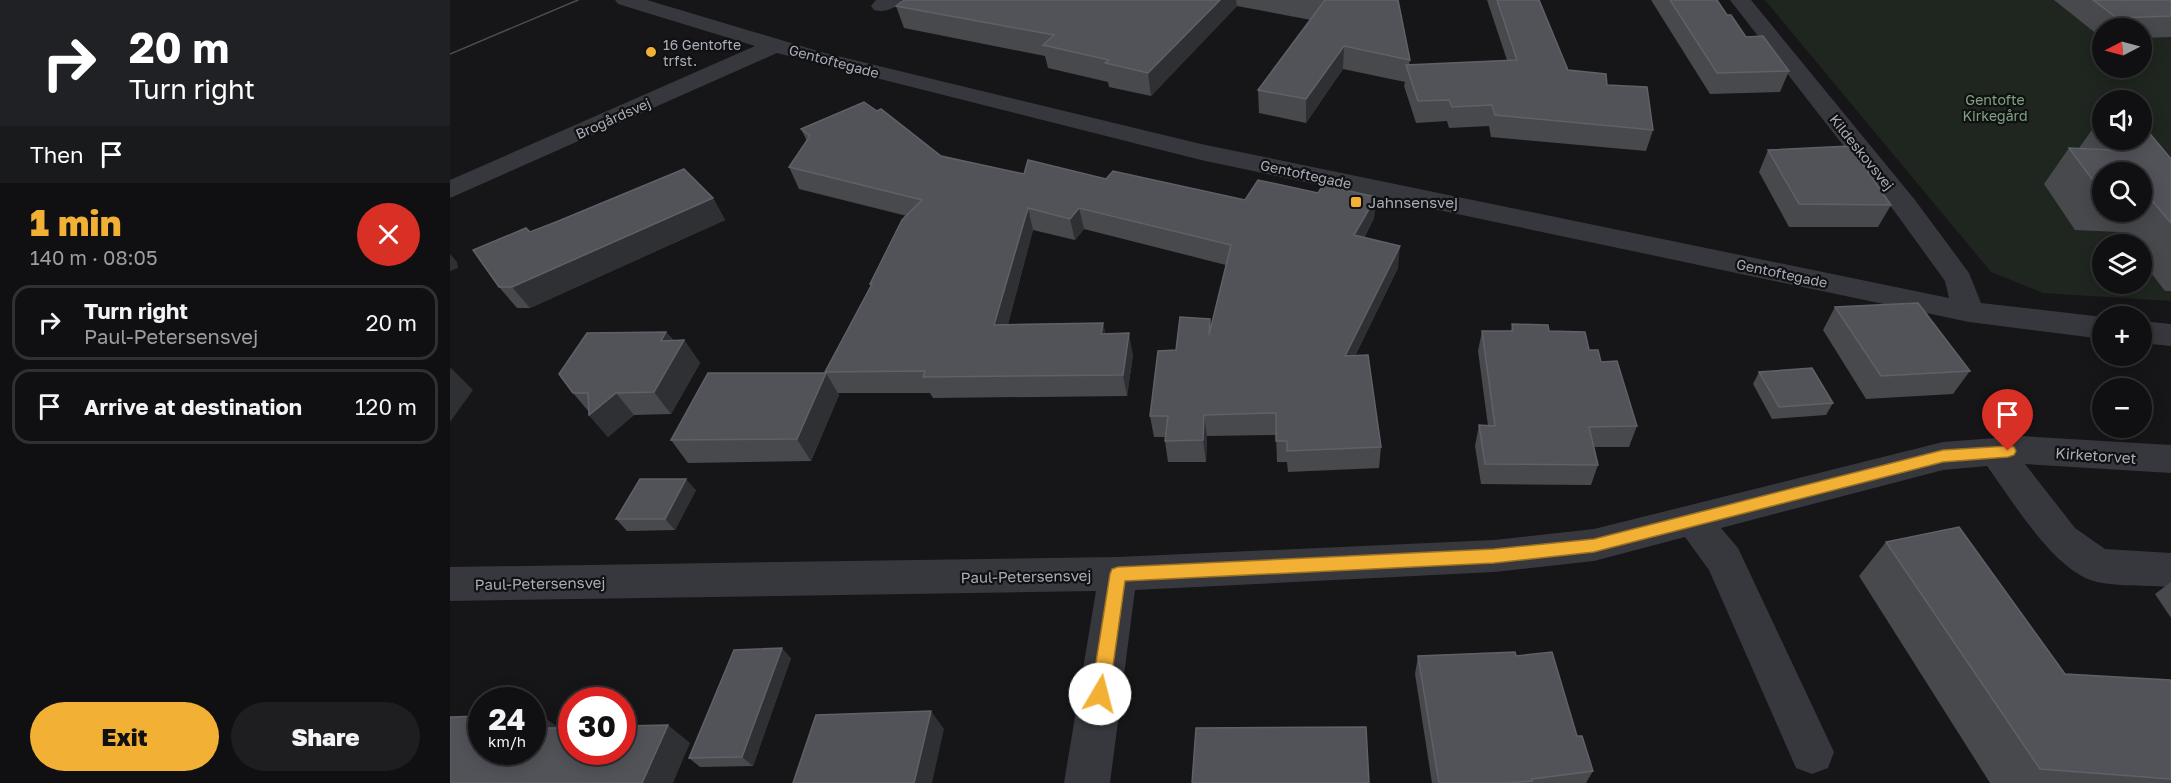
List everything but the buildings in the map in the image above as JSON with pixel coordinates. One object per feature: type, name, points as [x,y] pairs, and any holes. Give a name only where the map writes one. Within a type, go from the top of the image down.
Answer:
[{"type":"street","name":"Gentoftegade","points":[[626,0],[814,57],[1201,152],[1969,312],[2092,327]]},
{"type":"street","name":"Kildeskovsvej","points":[[1740,0],[1905,206],[1959,280],[1969,312]]},
{"type":"street","name":"Brogårdsvej","points":[[450,190],[776,45]]},
{"type":"street","points":[[2152,333],[2171,334]]},
{"type":"street","points":[[2009,451],[2062,539],[2097,565],[2171,570]]},
{"type":"street","name":"Kirketorvet","points":[[2009,451],[2171,459]]},
{"type":"street","name":"Paul-Petersensvej","points":[[450,584],[1118,574],[1494,556],[1594,545],[1943,456],[2009,451]]},
{"type":"street","points":[[1693,520],[1724,560],[1812,752]]},
{"type":"street","points":[[1087,783],[1118,574]]},
{"type":"green space","name":"Gentofte Kirkegård","points":[[1765,0],[2171,0],[2171,301],[2043,293],[1991,272]]},
{"type":"tram line","points":[[450,54],[578,0]]},
{"type":"place","name":"16 Gentofte trfst.","points":[[651,52]]},
{"type":"place","name":"Jahnsensvej","points":[[1356,202]]},
{"type":"route","points":[[1100,694],[1118,574],[1494,556],[1594,545],[1943,456],[2008,451]]}]
